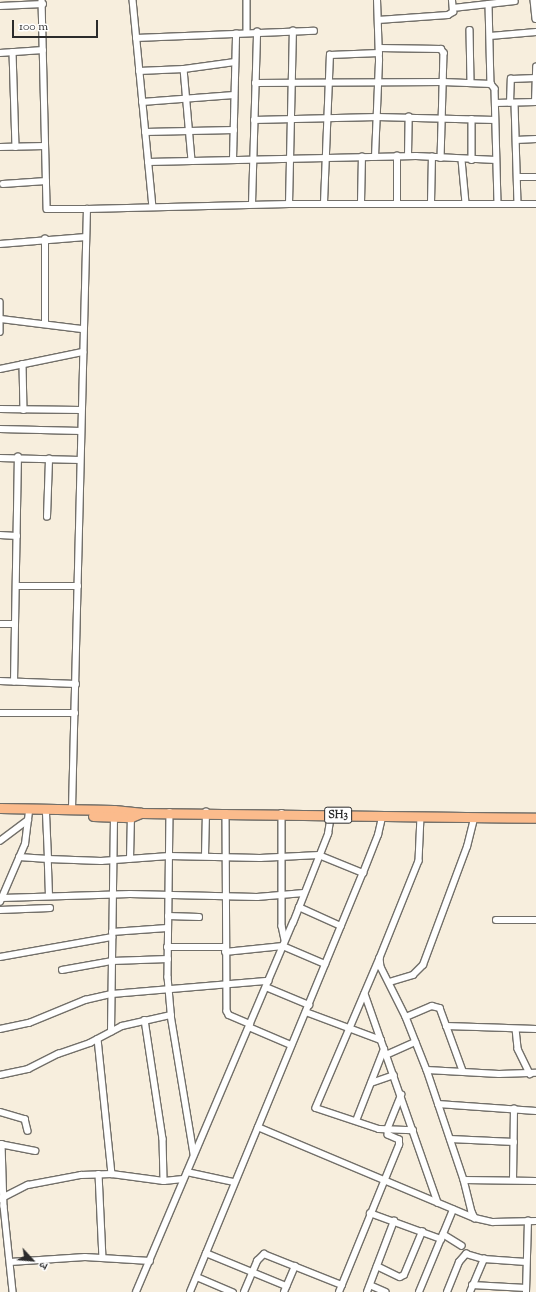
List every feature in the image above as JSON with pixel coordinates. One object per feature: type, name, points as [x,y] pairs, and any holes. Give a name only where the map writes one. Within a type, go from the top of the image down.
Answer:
[{"type":"main road","name":"SH3","points":[[0,808],[72,809],[131,813],[226,812],[421,817],[536,818]]},
{"type":"main road","name":"SH3","points":[[0,813],[29,817],[46,814],[114,816],[131,813]]},
{"type":"street","points":[[133,0],[153,206]]},
{"type":"street","points":[[247,0],[247,33]]},
{"type":"street","points":[[375,157],[379,51],[377,0]]},
{"type":"street","points":[[378,20],[448,16],[453,12],[452,0]]},
{"type":"street","points":[[534,0],[536,19]]},
{"type":"street","points":[[453,8],[515,1]]},
{"type":"street","points":[[0,6],[42,2],[47,209],[87,210],[153,206],[324,203],[536,204]]},
{"type":"street","points":[[489,4],[491,84]]},
{"type":"street","points":[[470,30],[471,83]]},
{"type":"street","points":[[136,38],[257,32],[314,31]]},
{"type":"street","points":[[252,204],[257,32]]},
{"type":"street","points":[[289,204],[293,32]]},
{"type":"street","points":[[490,36],[536,32]]},
{"type":"street","points":[[233,160],[236,34]]},
{"type":"street","points":[[324,203],[330,55],[379,51],[441,49],[441,158]]},
{"type":"street","points":[[0,52],[44,50]]},
{"type":"street","points":[[14,52],[16,147]]},
{"type":"street","points":[[139,71],[184,69],[235,62]]},
{"type":"street","points":[[495,103],[535,102],[536,67]]},
{"type":"street","points":[[184,69],[192,161]]},
{"type":"street","points":[[518,204],[516,140],[511,79],[536,78]]},
{"type":"street","points":[[255,83],[378,84],[442,82],[491,84],[496,89],[495,120],[498,204]]},
{"type":"street","points":[[142,102],[234,95]]},
{"type":"street","points":[[254,120],[377,117],[495,120]]},
{"type":"street","points":[[408,156],[409,117]]},
{"type":"street","points":[[472,119],[472,160]]},
{"type":"street","points":[[145,132],[234,130]]},
{"type":"street","points":[[516,140],[536,139]]},
{"type":"street","points":[[0,147],[46,146]]},
{"type":"street","points":[[148,162],[397,156],[462,160],[496,160]]},
{"type":"street","points":[[397,156],[397,203]]},
{"type":"street","points":[[362,157],[362,203]]},
{"type":"street","points":[[431,203],[432,157]]},
{"type":"street","points":[[462,160],[466,203]]},
{"type":"street","points":[[517,177],[536,177]]},
{"type":"street","points":[[3,184],[46,181]]},
{"type":"street","points":[[72,809],[87,210]]},
{"type":"street","points":[[0,244],[45,239],[86,237]]},
{"type":"street","points":[[45,239],[45,322]]},
{"type":"street","points":[[0,302],[0,332]]},
{"type":"street","points":[[1,318],[45,322],[83,329]]},
{"type":"street","points":[[0,369],[83,352]]},
{"type":"street","points":[[23,364],[24,410]]},
{"type":"street","points":[[0,409],[81,410]]},
{"type":"street","points":[[0,429],[81,431]]},
{"type":"street","points":[[0,458],[18,457],[80,460]]},
{"type":"street","points":[[14,682],[18,457]]},
{"type":"street","points":[[47,517],[50,459]]},
{"type":"street","points":[[0,535],[17,536]]},
{"type":"street","points":[[16,586],[78,586]]},
{"type":"street","points":[[0,624],[15,624]]},
{"type":"street","points":[[0,681],[76,684]]},
{"type":"street","points":[[0,713],[75,713]]},
{"type":"street","points":[[170,812],[167,928],[169,988],[171,1015],[194,1154]]},
{"type":"street","points":[[205,856],[206,812]]},
{"type":"street","points":[[226,812],[225,949],[228,1014],[291,1045]]},
{"type":"street","points":[[130,859],[131,813]]},
{"type":"street","points":[[282,813],[281,895],[284,943]]},
{"type":"street","points":[[46,814],[49,896]]},
{"type":"street","points":[[136,1292],[299,907],[328,834],[331,814]]},
{"type":"street","points":[[111,1032],[114,816]]},
{"type":"street","points":[[190,1292],[234,1182],[363,873],[378,835],[382,816]]},
{"type":"street","points":[[0,841],[29,817]]},
{"type":"street","points":[[29,817],[25,844],[1,900],[49,896],[168,895],[225,897],[304,893]]},
{"type":"street","points":[[413,1130],[386,1130],[316,1108],[350,1030],[419,861],[421,817]]},
{"type":"street","points":[[390,982],[413,975],[424,965],[467,847],[474,818]]},
{"type":"street","points":[[19,858],[113,860],[169,856],[282,858],[319,855],[363,873]]},
{"type":"street","points":[[299,907],[341,926]]},
{"type":"street","points":[[0,910],[50,908]]},
{"type":"street","points":[[168,916],[199,917]]},
{"type":"street","points":[[496,920],[536,920]]},
{"type":"street","points":[[0,957],[112,934],[167,928]]},
{"type":"street","points":[[167,947],[225,949],[284,943],[325,964]]},
{"type":"street","points":[[380,958],[381,967],[390,982],[406,1017],[426,1070],[464,1180],[470,1206],[476,1218]]},
{"type":"street","points":[[62,970],[112,961],[168,959]]},
{"type":"street","points":[[0,1029],[28,1023],[85,1000],[112,994],[169,988],[268,981]]},
{"type":"street","points":[[266,987],[309,1005]]},
{"type":"street","points":[[364,994],[394,1075],[438,1203]]},
{"type":"street","points":[[406,1017],[437,1006],[443,1012],[446,1026],[464,1071]]},
{"type":"street","points":[[306,1012],[350,1030],[381,1040]]},
{"type":"street","points":[[0,1075],[28,1069],[58,1054],[145,1020],[171,1015]]},
{"type":"street","points":[[145,1020],[164,1139],[164,1181]]},
{"type":"street","points":[[446,1026],[536,1029]]},
{"type":"street","points":[[516,1029],[518,1048],[533,1073]]},
{"type":"street","points":[[98,1039],[112,1174]]},
{"type":"street","points":[[386,1055],[415,1042]]},
{"type":"street","points":[[356,1121],[384,1048]]},
{"type":"street","points":[[426,1070],[533,1073]]},
{"type":"street","points":[[371,1083],[394,1075]]},
{"type":"street","points":[[339,1292],[370,1213],[386,1182],[400,1142],[397,1138],[388,1135],[386,1130],[401,1095]]},
{"type":"street","points":[[438,1104],[536,1111]]},
{"type":"street","points":[[513,1180],[514,1109]]},
{"type":"street","points":[[0,1112],[26,1119],[28,1131]]},
{"type":"street","points":[[258,1127],[453,1210],[476,1218],[493,1222],[536,1221]]},
{"type":"street","points":[[450,1139],[514,1142]]},
{"type":"street","points":[[13,1292],[2,1198],[1,1144],[35,1151]]},
{"type":"street","points":[[187,1172],[234,1182]]},
{"type":"street","points":[[100,1174],[103,1258]]},
{"type":"street","points":[[2,1198],[28,1185],[81,1175],[112,1174],[164,1181],[183,1179]]},
{"type":"street","points":[[464,1180],[536,1181]]},
{"type":"street","points":[[419,1292],[453,1210]]},
{"type":"street","points":[[370,1213],[422,1232],[442,1237],[462,1246]]},
{"type":"street","points":[[367,1292],[394,1221]]},
{"type":"street","points":[[472,1285],[526,1290],[528,1221]]},
{"type":"street","points":[[377,1266],[400,1277],[404,1275],[422,1232]]},
{"type":"street","points":[[206,1253],[252,1272],[285,1289],[295,1266]]},
{"type":"street","points":[[244,1292],[252,1272],[264,1254],[342,1285]]},
{"type":"street","points":[[447,1292],[463,1255],[484,1259],[526,1262]]},
{"type":"street","points":[[10,1262],[52,1258],[103,1258],[150,1261]]},
{"type":"street","points":[[470,1292],[484,1259]]},
{"type":"street","points":[[197,1277],[232,1292]]},
{"type":"street","points":[[370,1285],[386,1292]]}]
